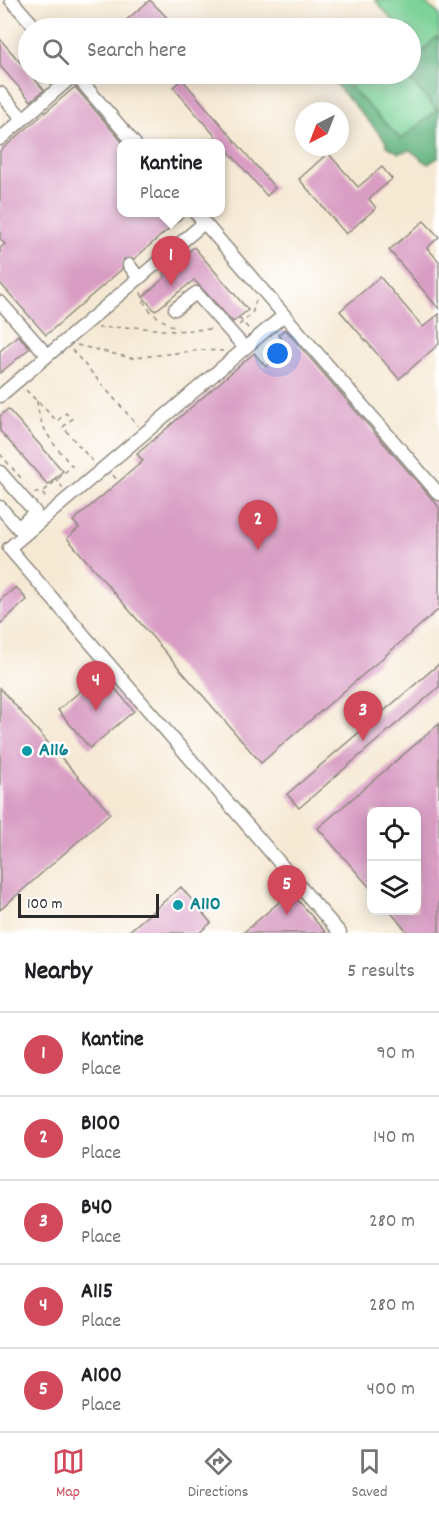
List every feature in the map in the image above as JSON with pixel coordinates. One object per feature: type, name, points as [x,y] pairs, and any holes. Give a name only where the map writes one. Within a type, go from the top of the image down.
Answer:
[{"type":"lane","points":[[11,0],[27,18]]},
{"type":"lane","points":[[0,139],[63,84]]},
{"type":"lane","points":[[84,84],[131,139]]},
{"type":"lane","points":[[0,93],[23,119]]},
{"type":"lane","points":[[199,217],[439,494]]},
{"type":"lane","points":[[0,396],[82,324],[204,223]]},
{"type":"lane","points":[[129,265],[138,277]]},
{"type":"lane","points":[[175,309],[196,292],[242,350]]},
{"type":"lane","points":[[0,302],[47,355]]},
{"type":"lane","points":[[9,548],[284,315]]},
{"type":"lane","points":[[0,507],[18,528],[35,512],[1,476]]},
{"type":"lane","points":[[0,538],[340,933]]},
{"type":"path","points":[[138,277],[142,301],[155,316],[180,331]]},
{"type":"path","points":[[82,324],[99,328],[228,330],[252,314],[259,287]]},
{"type":"path","points":[[239,318],[257,338]]},
{"type":"path","points":[[64,340],[97,351],[131,358],[202,350],[242,350]]},
{"type":"path","points":[[64,340],[144,433]]},
{"type":"path","points":[[17,381],[57,421],[66,413],[72,419],[63,426],[100,470]]},
{"type":"path","points":[[27,486],[34,494],[42,493],[72,466],[39,420],[37,400]]},
{"type":"path","points":[[0,454],[21,478]]},
{"type":"path","points":[[56,479],[70,495]]},
{"type":"path","points":[[42,493],[55,508]]},
{"type":"green space","points":[[375,0],[421,0],[439,14],[439,38],[436,37],[421,54],[421,18],[391,18]]},
{"type":"green space","points":[[436,37],[439,38],[439,157],[428,164],[410,150],[399,153],[387,146],[385,140],[336,84],[347,84],[401,139],[437,110],[414,84],[421,84],[421,54]]},
{"type":"green space","points":[[352,84],[414,84],[437,110],[401,140],[349,87]]},
{"type":"building","points":[[150,0],[167,18],[129,18]]},
{"type":"building","points":[[0,39],[18,60],[18,84],[39,84],[44,90],[31,101],[0,66]]},
{"type":"building","points":[[176,84],[186,84],[275,188],[267,196],[225,147],[225,139],[218,139],[173,87]]},
{"type":"building","points":[[75,87],[120,139],[117,139],[117,217],[182,217],[134,259],[124,259],[122,269],[46,335],[0,283],[0,248],[5,244],[0,239],[0,151]]},
{"type":"building","points":[[325,156],[331,156],[358,187],[382,167],[392,179],[369,199],[376,208],[346,234],[299,179]]},
{"type":"building","points":[[424,221],[439,237],[427,248],[439,261],[439,309],[389,250]]},
{"type":"building","points":[[194,247],[248,310],[233,322],[194,280],[155,311],[143,297],[165,277],[163,274]]},
{"type":"building","points":[[380,277],[423,327],[439,314],[439,344],[399,379],[340,311]]},
{"type":"building","points":[[285,329],[439,507],[439,609],[261,763],[67,538],[79,528],[73,521],[143,461],[137,454],[254,353],[266,367],[289,347],[278,335]]},
{"type":"building","points":[[18,335],[30,348],[0,373],[0,351]]},
{"type":"building","points":[[8,409],[63,471],[48,485],[0,431],[0,416]]},
{"type":"building","points":[[16,587],[27,600],[0,624],[0,600]]},
{"type":"building","points":[[439,664],[439,687],[299,808],[287,794]]},
{"type":"building","points":[[102,673],[134,711],[90,748],[58,710]]},
{"type":"building","name":"A116","points":[[0,688],[110,813],[0,910]]},
{"type":"building","points":[[439,724],[439,933],[408,933],[393,915],[421,915],[421,807],[367,807],[367,884],[318,828]]},
{"type":"building","name":"A110","points":[[181,887],[211,923],[199,933],[127,933]]},
{"type":"building","points":[[291,892],[326,933],[243,933]]},
{"type":"place","name":"Kantine","points":[[171,286]]},
{"type":"place","name":"B100","points":[[258,550]]},
{"type":"place","name":"A115","points":[[96,711]]},
{"type":"place","name":"B40","points":[[363,741]]},
{"type":"place","name":"A116","points":[[27,751]]},
{"type":"place","name":"A110","points":[[178,905]]},
{"type":"place","name":"A100","points":[[287,915]]}]
